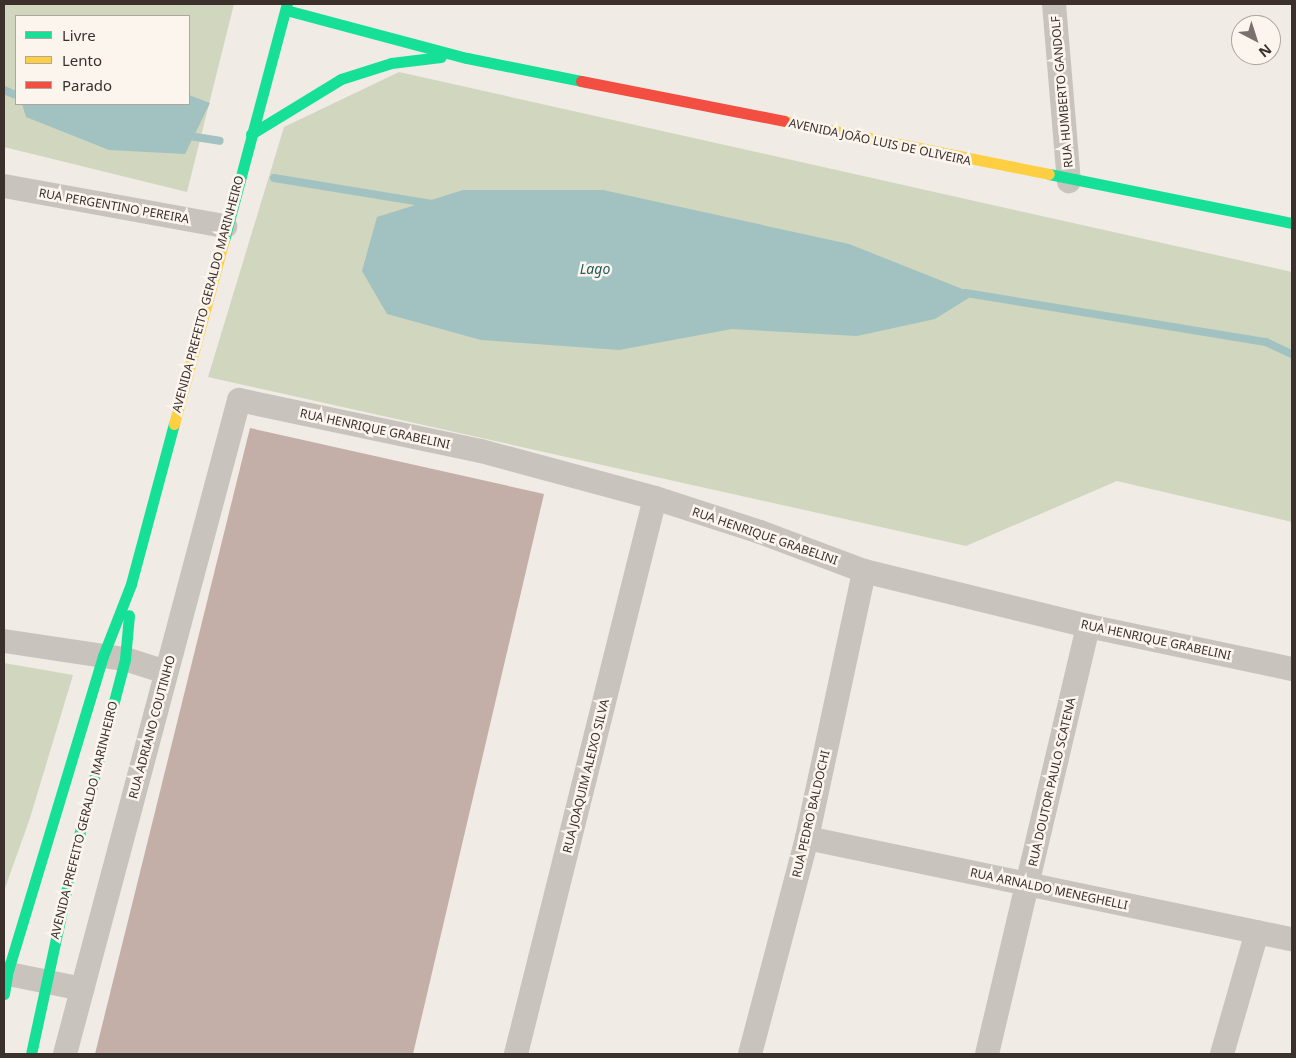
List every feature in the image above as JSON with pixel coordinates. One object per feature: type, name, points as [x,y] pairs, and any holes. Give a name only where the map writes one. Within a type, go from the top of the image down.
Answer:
[{"type":"main road","name":"AVENIDA JOÃO LUIS DE OLIVEIRA","points":[[286,7],[467,58],[1292,223]]},
{"type":"main road","name":"AVENIDA PREFEITO GERALDO MARINHEIRO","points":[[30,1054],[44,981],[131,584],[225,226],[286,7]]},
{"type":"main road","name":"AVENIDA JOÃO LUIS DE OLIVEIRA","points":[[251,134],[297,103],[341,79],[365,70],[416,59],[467,58]]},
{"type":"main road","name":"AVENIDA PREFEITO GERALDO MARINHEIRO","points":[[5,980],[54,823],[114,658],[131,584]]},
{"type":"main road","points":[[23,879],[54,823]]},
{"type":"street","name":"RUA HUMBERTO GANDOLF","points":[[1054,4],[1070,180]]},
{"type":"street","name":"RUA PERGENTINO PEREIRA","points":[[4,186],[225,226]]},
{"type":"street","name":"RUA HENRIQUE GRABELINI","points":[[239,400],[481,451],[655,498],[760,532],[864,571],[1088,626],[1292,669]]},
{"type":"street","name":"RUA ADRIANO COUTINHO","points":[[64,1054],[239,400]]},
{"type":"street","name":"RUA JOAQUIM ALEIXO SILVA","points":[[516,1054],[655,498]]},
{"type":"street","name":"RUA PEDRO BALDOCHI","points":[[750,1054],[807,838],[864,571]]},
{"type":"street","name":"RUA DOUTOR PAULO SCATENA","points":[[987,1054],[1088,626]]},
{"type":"street","points":[[4,641],[114,658],[166,672]]},
{"type":"street","name":"RUA ARNALDO MENEGHELLI","points":[[807,838],[1292,939]]},
{"type":"street","points":[[1222,1054],[1257,932]]},
{"type":"street","points":[[5,980],[44,981],[82,989]]},
{"type":"green space","points":[[4,4],[234,4],[187,192],[4,147]]},
{"type":"green space","points":[[399,72],[1292,272],[1292,522],[1117,481],[966,546],[208,377],[284,127]]},
{"type":"green space","points":[[4,663],[73,675],[30,818],[4,891]]},
{"type":"water","points":[[190,95],[210,103],[185,154],[109,150],[26,117],[22,105],[190,105]]},
{"type":"water","name":"Lago","points":[[463,190],[603,190],[849,244],[975,294],[935,319],[857,336],[732,329],[619,350],[481,340],[387,314],[362,271],[377,217]]},
{"type":"building","points":[[250,428],[544,494],[413,1054],[95,1054]]},
{"type":"waterway","points":[[4,90],[15,95]]},
{"type":"waterway","points":[[183,135],[220,141]]},
{"type":"waterway","points":[[274,178],[432,204]]},
{"type":"waterway","points":[[966,293],[1266,342],[1292,354]]},
{"type":"traffic: fast","points":[[224,240],[287,4]]},
{"type":"traffic: fast","points":[[286,10],[467,58],[581,81]]},
{"type":"traffic: fast","points":[[251,134],[341,79],[391,63],[441,57]]},
{"type":"traffic: fast","points":[[1049,174],[1292,223]]},
{"type":"traffic: fast","points":[[4,994],[7,974],[103,656],[131,584],[174,424]]},
{"type":"traffic: fast","points":[[31,1054],[74,855],[125,659],[129,615]]},
{"type":"traffic: slow","points":[[784,121],[1049,174]]},
{"type":"traffic: slow","points":[[174,424],[224,240]]},
{"type":"traffic: jam","points":[[581,81],[784,121]]}]
